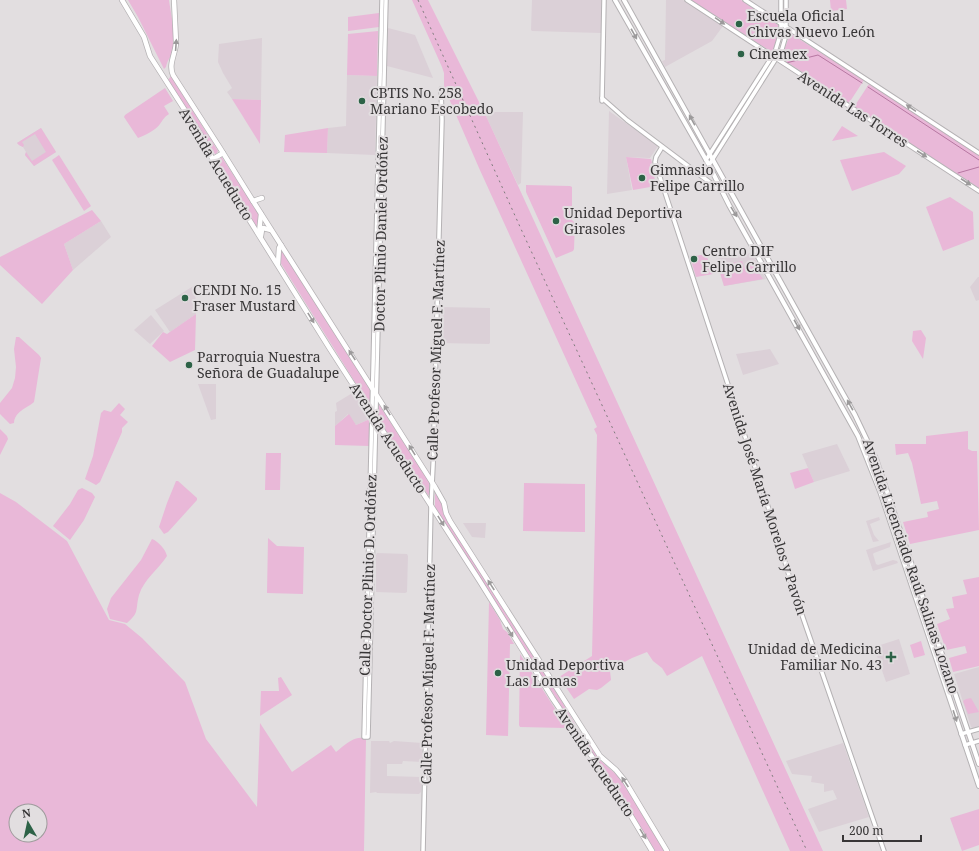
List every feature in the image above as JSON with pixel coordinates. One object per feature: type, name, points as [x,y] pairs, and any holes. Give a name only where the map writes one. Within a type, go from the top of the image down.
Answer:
[{"type":"main road","name":"Avenida Acueducto","points":[[122,0],[144,37],[150,56],[204,141],[213,159],[330,349],[377,420],[553,699],[622,801],[652,851]]},
{"type":"main road","points":[[172,72],[171,65],[176,48],[174,0]]},
{"type":"main road","points":[[615,0],[722,188]]},
{"type":"main road","name":"Avenida Licenciado Raúl Salinas Lozano","points":[[624,0],[711,154],[869,441],[894,510],[979,764]]},
{"type":"main road","points":[[650,62],[656,58]]},
{"type":"main road","name":"Avenida Acueducto","points":[[172,72],[280,245],[377,394],[445,504],[446,513],[450,521],[530,648],[597,752],[625,781],[668,851]]},
{"type":"main road","points":[[162,75],[172,72]]},
{"type":"main road","points":[[165,80],[172,72]]},
{"type":"main road","points":[[213,159],[223,153]]},
{"type":"main road","name":"Avenida Licenciado Raúl Salinas Lozano","points":[[722,188],[729,205],[858,436],[881,494],[979,786]]},
{"type":"main road","points":[[253,201],[262,198]]},
{"type":"main road","points":[[260,235],[261,214]]},
{"type":"main road","points":[[260,235],[264,228],[271,230]]},
{"type":"main road","points":[[268,249],[276,250],[280,245]]},
{"type":"main road","points":[[278,264],[280,245]]},
{"type":"street","name":"Doctor Plinio Daniel Ordóñez","points":[[377,420],[382,0]]},
{"type":"street","name":"Doctor Plinio Daniel Ordóñez","points":[[373,414],[375,300],[386,0]]},
{"type":"street","points":[[604,0],[602,100],[716,187],[722,188]]},
{"type":"street","name":"Avenida Las Torres","points":[[687,0],[979,191]]},
{"type":"street","points":[[745,0],[979,153]]},
{"type":"street","points":[[709,165],[749,94],[775,58],[781,24],[781,0]]},
{"type":"street","points":[[706,160],[753,97],[785,42],[786,0]]},
{"type":"street","name":"Calle Profesor Miguel F. Martínez","points":[[424,851],[431,506],[442,127],[441,89]]},
{"type":"street","points":[[749,94],[753,97]]},
{"type":"street","name":"Avenida José María Morelos y Pavón","points":[[662,147],[654,162],[775,528],[793,589],[884,851]]},
{"type":"street","points":[[375,300],[379,302]]},
{"type":"street","name":"Calle Doctor Plinio D. Ordóñez","points":[[373,414],[370,576],[368,737],[364,737],[370,576],[377,420]]},
{"type":"street","points":[[961,734],[979,729]]},
{"type":"street","points":[[965,745],[979,740]]},
{"type":"shaded area","points":[[128,0],[169,0],[174,31],[174,43],[172,54],[164,69],[138,17]]},
{"type":"shaded area","points":[[412,0],[428,0],[486,116],[823,851],[790,851],[702,656],[667,676],[662,668],[653,661],[647,652],[613,668],[610,671],[611,680],[601,688],[597,690],[589,689],[574,699],[559,677],[592,656],[597,435],[594,429],[597,427],[479,168],[444,87],[444,73],[442,67]]},
{"type":"shaded area","points":[[532,0],[601,0],[601,33],[532,31]]},
{"type":"shaded area","points":[[666,0],[683,0],[723,26],[712,41],[665,67],[662,61],[665,60]]},
{"type":"shaded area","points":[[691,0],[741,0],[778,25],[776,44],[773,51],[770,51]]},
{"type":"shaded area","points":[[830,0],[846,0],[847,9],[831,11]]},
{"type":"shaded area","points":[[379,13],[379,27],[348,31],[348,17]]},
{"type":"shaded area","points":[[388,28],[415,35],[433,78],[387,66]]},
{"type":"shaded area","points":[[378,31],[377,76],[347,75],[348,34]]},
{"type":"shaded area","points":[[791,34],[864,80],[849,103],[781,58],[788,40],[788,35]]},
{"type":"shaded area","points":[[262,38],[261,100],[232,99],[227,92],[232,88],[218,62],[219,44]]},
{"type":"shaded area","name":"CBTIS No. 258 Mariano Escobedo","points":[[347,75],[377,76],[375,155],[327,153],[328,128],[346,126]]},
{"type":"shaded area","points":[[171,76],[218,151],[216,154],[168,80]]},
{"type":"shaded area","points":[[869,84],[979,155],[979,188],[854,107]]},
{"type":"shaded area","points":[[165,88],[173,101],[164,106],[169,114],[156,128],[138,138],[124,117],[125,115]]},
{"type":"shaded area","points":[[232,99],[261,100],[260,144]]},
{"type":"shaded area","points":[[609,111],[658,146],[650,158],[626,157],[632,190],[607,194]]},
{"type":"shaded area","points":[[491,112],[523,112],[521,183],[518,185],[486,116],[491,115]]},
{"type":"shaded area","points":[[842,126],[858,136],[832,141]]},
{"type":"shaded area","points":[[41,128],[56,152],[34,166],[25,155],[26,152],[23,147],[17,143]]},
{"type":"shaded area","points":[[41,128],[56,152],[34,166],[25,155],[26,152],[32,161],[46,152],[35,134],[22,142],[24,145],[23,147],[17,143]]},
{"type":"shaded area","points":[[328,128],[327,153],[284,152],[285,135]]},
{"type":"shaded area","points":[[884,152],[906,166],[899,174],[852,191],[840,160]]},
{"type":"shaded area","points":[[59,155],[91,206],[84,211],[52,160]]},
{"type":"shaded area","points":[[221,156],[260,216],[258,226],[256,226],[217,162],[217,159]]},
{"type":"shaded area","name":"Gimnasio Felipe Carrillo","points":[[626,157],[651,159],[651,170],[653,170],[656,186],[633,190]]},
{"type":"shaded area","name":"Unidad Deportiva Girasoles","points":[[526,185],[572,187],[572,220],[575,223],[573,251],[556,258],[526,192]]},
{"type":"shaded area","points":[[950,197],[973,212],[974,239],[943,251],[926,207]]},
{"type":"shaded area","points":[[92,210],[101,221],[64,244],[73,270],[42,304],[0,265],[0,257]]},
{"type":"shaded area","points":[[101,221],[111,237],[73,270],[64,244]]},
{"type":"shaded area","points":[[280,251],[282,251],[371,390],[370,403],[368,403],[280,262]]},
{"type":"shaded area","points":[[752,253],[766,279],[724,286],[716,259]]},
{"type":"shaded area","points":[[706,254],[713,274],[696,277],[690,257]]},
{"type":"shaded area","points":[[742,261],[744,267],[753,265],[763,279],[724,286],[718,266]]},
{"type":"shaded area","points":[[978,277],[979,300],[976,301],[970,287]]},
{"type":"shaded area","name":"CENDI No. 15 Fraser Mustard","points":[[195,285],[196,314],[170,332],[155,310]]},
{"type":"shaded area","points":[[441,307],[490,308],[490,343],[440,343]]},
{"type":"shaded area","points":[[196,314],[195,350],[170,362],[152,346],[163,332],[167,334]]},
{"type":"shaded area","points":[[151,315],[164,331],[150,344],[134,330]]},
{"type":"shaded area","points":[[921,330],[926,338],[923,359],[912,341],[913,331]]},
{"type":"shaded area","points":[[16,337],[19,337],[41,358],[34,402],[19,413],[16,416],[14,423],[10,424],[0,414],[0,403],[12,388],[15,378],[16,367],[14,349]]},
{"type":"shaded area","points":[[770,349],[779,364],[743,375],[736,354]]},
{"type":"shaded area","points":[[198,384],[216,384],[216,419],[211,420]]},
{"type":"shaded area","points":[[354,392],[370,419],[356,425],[348,414],[335,426],[335,412],[337,411],[336,403]]},
{"type":"shaded area","points":[[119,403],[125,409],[120,415],[128,422],[122,428],[122,432],[100,482],[96,485],[85,479],[93,456],[101,413],[104,410],[111,412]]},
{"type":"shaded area","points":[[378,403],[429,481],[429,495],[379,420]]},
{"type":"shaded area","points":[[349,414],[356,425],[370,419],[369,446],[335,445],[335,426]]},
{"type":"shaded area","points":[[0,429],[8,439],[0,455]]},
{"type":"shaded area","points":[[968,431],[968,449],[977,451],[979,530],[910,544],[903,522],[928,517],[927,512],[939,509],[937,501],[921,504],[912,463],[908,453],[896,455],[895,444],[926,444],[926,436]]},
{"type":"shaded area","points":[[837,444],[850,471],[814,482],[802,454]]},
{"type":"shaded area","points":[[266,453],[281,453],[280,490],[265,490]]},
{"type":"shaded area","points":[[808,468],[814,482],[795,489],[790,473]]},
{"type":"shaded area","points":[[176,481],[178,481],[197,498],[197,500],[168,532],[164,534],[159,527]]},
{"type":"shaded area","points":[[524,483],[585,484],[585,532],[523,531]]},
{"type":"shaded area","points":[[82,488],[92,493],[95,497],[84,520],[70,540],[53,526],[70,504],[78,490]]},
{"type":"shaded area","points":[[0,493],[16,502],[67,541],[109,620],[125,624],[142,638],[185,682],[206,739],[257,807],[260,723],[292,772],[331,745],[336,752],[354,739],[366,739],[364,851],[0,851]]},
{"type":"shaded area","points":[[435,493],[442,504],[446,518],[575,724],[573,725],[435,507]]},
{"type":"shaded area","points":[[879,517],[880,520],[870,524],[874,535],[879,541],[873,542],[866,521]]},
{"type":"shaded area","points":[[463,523],[486,523],[485,538],[472,537]]},
{"type":"shaded area","points":[[268,538],[277,546],[304,547],[303,594],[267,593]]},
{"type":"shaded area","points":[[152,539],[161,546],[167,556],[141,589],[134,616],[127,623],[110,619],[107,609],[111,598],[141,560]]},
{"type":"shaded area","points":[[891,542],[890,547],[873,554],[876,564],[878,565],[893,560],[897,561],[898,563],[873,571],[866,550]]},
{"type":"shaded area","points":[[377,553],[407,554],[407,592],[376,592]]},
{"type":"shaded area","points":[[979,577],[979,666],[953,672],[949,658],[967,653],[965,646],[946,650],[937,624],[950,619],[946,609],[954,608],[952,597],[967,594],[963,580]]},
{"type":"shaded area","name":"Unidad Deportiva Las Lomas","points":[[489,602],[500,620],[503,629],[507,632],[514,644],[510,644],[508,736],[486,735]]},
{"type":"shaded area","name":"Unidad de Medicina Familiar No. 43","points":[[899,639],[910,674],[886,682],[874,647]]},
{"type":"shaded area","points":[[921,641],[925,655],[914,658],[910,645]]},
{"type":"shaded area","points":[[520,654],[566,726],[565,728],[520,727]]},
{"type":"shaded area","points":[[979,667],[979,726],[973,728],[971,727],[954,674]]},
{"type":"shaded area","points":[[281,677],[292,695],[260,716],[261,691],[279,691],[278,678]]},
{"type":"shaded area","points":[[971,698],[979,712],[968,714],[963,701]]},
{"type":"shaded area","points":[[371,741],[389,741],[390,743],[394,741],[422,743],[422,762],[403,761],[402,764],[387,764],[387,776],[422,777],[421,792],[419,794],[370,793]]},
{"type":"shaded area","points":[[588,742],[601,761],[619,777],[656,835],[664,851],[655,851],[615,785],[586,744]]},
{"type":"shaded area","points":[[843,743],[869,817],[819,832],[808,809],[837,799],[833,790],[824,792],[824,784],[811,782],[812,776],[792,774],[786,761]]},
{"type":"shaded area","points":[[979,809],[979,845],[962,851],[950,818]]},
{"type":"waterway","points":[[786,63],[818,55],[862,83]]},
{"type":"waterway","points":[[868,87],[979,160]]},
{"type":"waterway","points":[[958,173],[979,167]]},
{"type":"railway","points":[[418,0],[521,229],[807,851]]},
{"type":"place","name":"Escuela Oficial Chivas Nuevo León","points":[[739,24]]},
{"type":"place","name":"Cinemex","points":[[741,54]]},
{"type":"place","name":"CBTIS No. 258 Mariano Escobedo","points":[[362,101]]},
{"type":"place","name":"Gimnasio Felipe Carrillo","points":[[642,178]]},
{"type":"place","name":"Unidad Deportiva Girasoles","points":[[556,221]]},
{"type":"place","name":"Centro DIF Felipe Carrillo","points":[[694,259]]},
{"type":"place","name":"CENDI No. 15 Fraser Mustard","points":[[185,298]]},
{"type":"place","name":"Parroquia Nuestra Señora de Guadalupe","points":[[189,365]]},
{"type":"place","name":"Unidad de Medicina Familiar No. 43","points":[[891,657]]},
{"type":"place","name":"Unidad Deportiva Las Lomas","points":[[498,673]]}]
